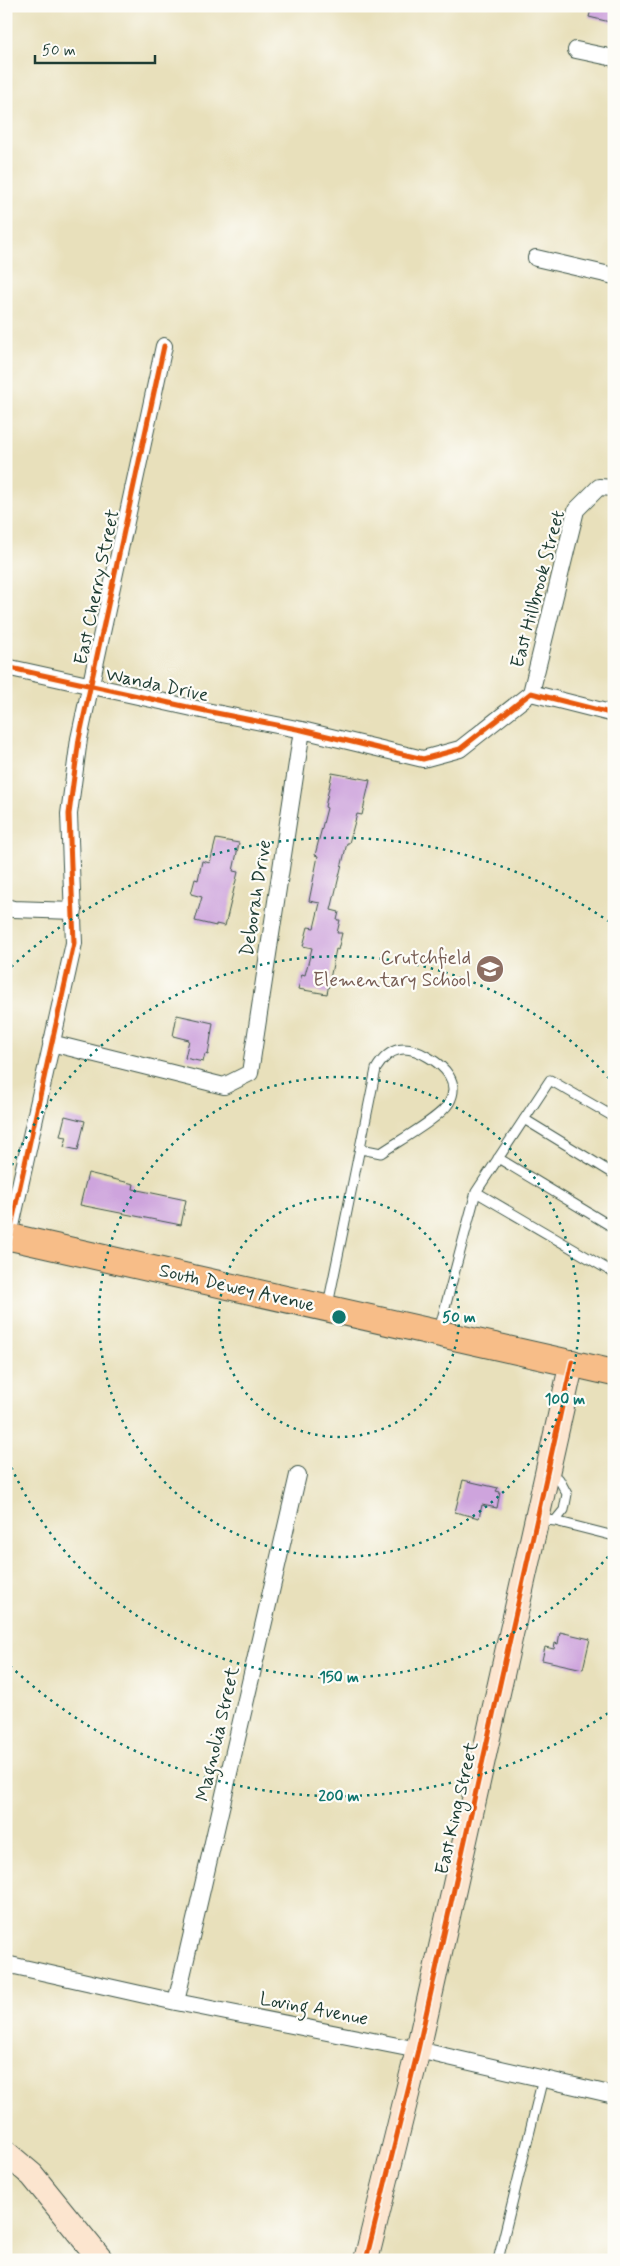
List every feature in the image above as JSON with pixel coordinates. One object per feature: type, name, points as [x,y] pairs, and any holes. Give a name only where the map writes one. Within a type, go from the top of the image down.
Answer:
[{"type":"main road","name":"South Dewey Avenue","points":[[7,1240],[327,1308],[614,1372]]},
{"type":"street","points":[[576,50],[614,58]]},
{"type":"street","points":[[536,258],[614,276]]},
{"type":"street","name":"East Cherry Street","points":[[7,1240],[74,943],[69,814],[79,739],[164,346]]},
{"type":"street","name":"East Hillbrook Street","points":[[531,694],[576,510],[599,487],[614,488]]},
{"type":"street","name":"Wanda Drive","points":[[6,667],[90,687],[302,730],[423,759],[460,748],[531,694]]},
{"type":"street","points":[[531,694],[614,714]]},
{"type":"street","name":"Deborah Drive","points":[[52,1043],[224,1086],[250,1073],[302,730]]},
{"type":"street","points":[[6,907],[13,909],[74,911]]},
{"type":"street","name":"East King Street","points":[[366,2260],[546,1520],[546,1475],[572,1362]]},
{"type":"street","name":"Magnolia Street","points":[[176,2002],[298,1475]]},
{"type":"street","name":"Loving Avenue","points":[[6,1964],[176,2002],[418,2050],[614,2094]]},
{"type":"street","points":[[6,2153],[32,2174],[101,2260]]},
{"type":"lane","points":[[327,1308],[361,1149],[376,1068],[382,1058],[393,1051],[404,1048],[415,1050],[443,1066],[450,1074],[453,1086],[450,1102],[442,1112],[381,1153],[361,1149]]},
{"type":"lane","points":[[438,1333],[476,1192],[550,1080],[614,1117]]},
{"type":"lane","points":[[524,1119],[614,1174]]},
{"type":"lane","points":[[498,1158],[614,1228]]},
{"type":"lane","points":[[476,1192],[614,1273]]},
{"type":"lane","points":[[546,1520],[614,1536]]},
{"type":"lane","points":[[498,2260],[543,2078]]},
{"type":"building","points":[[592,6],[614,6],[614,23],[589,17]]},
{"type":"building","points":[[332,773],[370,780],[362,815],[357,814],[349,843],[347,843],[331,910],[339,912],[337,920],[340,920],[337,933],[342,933],[338,950],[336,949],[327,994],[298,989],[302,974],[305,975],[312,948],[303,946],[308,927],[314,928],[320,903],[309,901],[318,856],[315,855],[327,808],[325,807]]},
{"type":"building","points":[[216,839],[239,843],[233,871],[238,872],[225,926],[195,921],[202,897],[191,894],[195,879],[198,880],[202,861],[210,863]]},
{"type":"building","points":[[177,1015],[213,1023],[208,1055],[205,1054],[203,1062],[185,1058],[189,1040],[173,1036]]},
{"type":"building","points":[[65,1116],[85,1121],[78,1150],[64,1147],[67,1137],[60,1136]]},
{"type":"building","points":[[88,1173],[134,1184],[133,1189],[186,1200],[181,1225],[80,1205]]},
{"type":"building","points":[[463,1480],[498,1488],[496,1491],[500,1492],[497,1508],[482,1505],[479,1518],[455,1512]]},
{"type":"building","points":[[560,1632],[590,1639],[583,1669],[542,1660],[545,1647],[554,1649],[555,1643],[558,1644]]},
{"type":"cycle path","points":[[6,1249],[74,943],[69,814],[79,739],[164,346]]},
{"type":"cycle path","points":[[6,667],[302,730],[423,759],[460,749],[531,693],[614,714]]},
{"type":"cycle path","points":[[366,2260],[418,2050],[572,1362]]},
{"type":"place","name":"Crutchfield Elementary School","points":[[490,969]]}]
